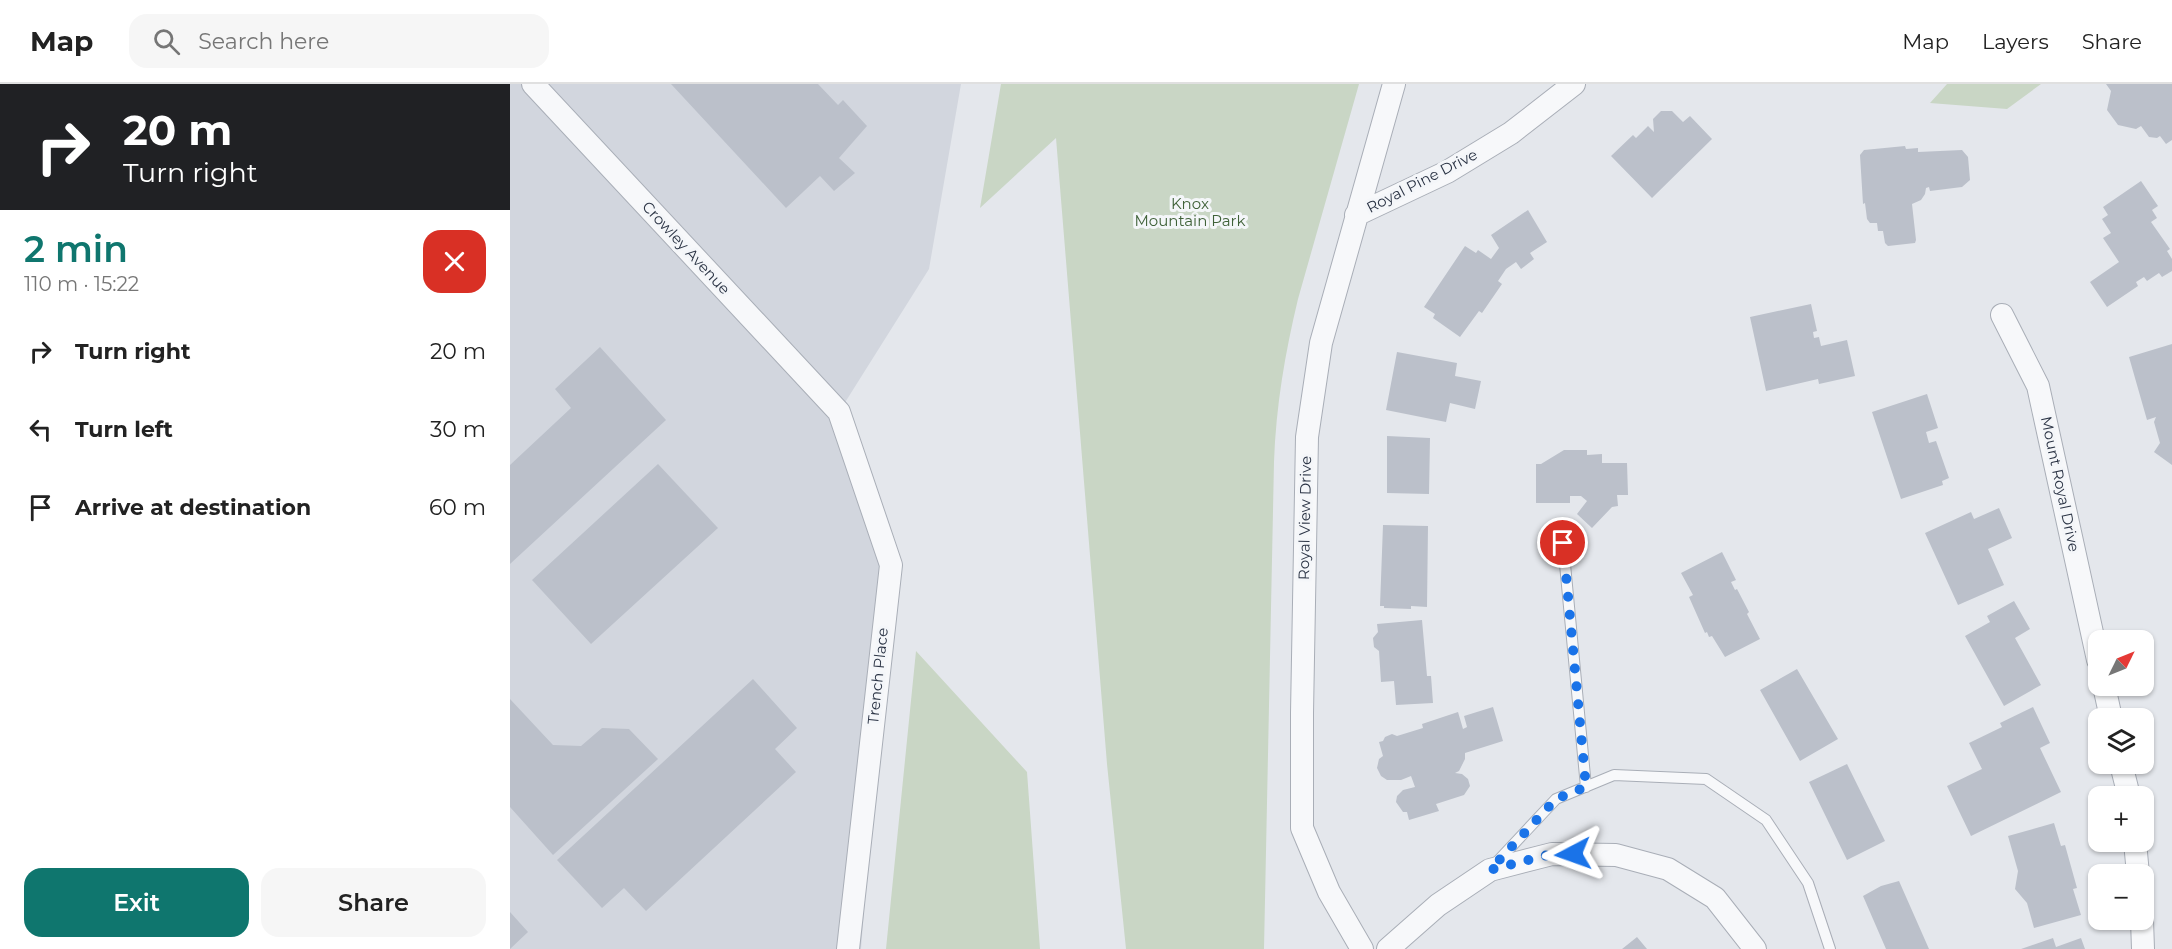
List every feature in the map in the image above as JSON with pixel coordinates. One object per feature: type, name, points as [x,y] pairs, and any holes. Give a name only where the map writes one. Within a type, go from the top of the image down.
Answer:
[{"type":"street","name":"Crowley Avenue","points":[[533,84],[838,412]]},
{"type":"street","name":"Royal View Drive","points":[[1362,949],[1329,892],[1302,828],[1307,436],[1321,343],[1394,84]]},
{"type":"street","name":"Royal Pine Drive","points":[[1356,215],[1446,172],[1511,133],[1574,84]]},
{"type":"street","name":"Mount Royal Drive","points":[[2002,315],[2038,386],[2091,630]]},
{"type":"street","name":"Trench Place","points":[[838,412],[891,565],[848,949]]},
{"type":"street","points":[[1388,949],[1438,905],[1490,870],[1552,854],[1616,855],[1668,869],[1715,898],[1755,949]]},
{"type":"street","points":[[2142,930],[2142,949]]},
{"type":"lane","points":[[1563,543],[1586,787]]},
{"type":"lane","points":[[1490,870],[1556,799],[1614,775],[1706,779],[1766,820],[1808,883],[1830,949]]},
{"type":"shaded area","points":[[510,84],[961,84],[929,269],[839,412],[891,565],[861,949],[510,949]]},
{"type":"green space","name":"Knox Mountain Park","points":[[1001,84],[1359,84],[1298,299],[1279,400],[1274,462],[1264,949],[1126,949],[1107,764],[1056,138],[980,208]]},
{"type":"green space","points":[[1947,84],[2041,84],[2007,109],[1930,103]]},
{"type":"green space","points":[[916,651],[1027,772],[1040,949],[886,949]]},
{"type":"building","points":[[671,84],[818,84],[838,105],[843,100],[867,126],[839,158],[855,173],[834,191],[820,176],[786,208]]},
{"type":"building","points":[[2106,84],[2172,84],[2172,140],[2166,144],[2160,136],[2149,137],[2141,126],[2136,129],[2118,125],[2107,110],[2111,91]]},
{"type":"building","points":[[1661,111],[1672,111],[1683,122],[1690,116],[1712,139],[1652,198],[1611,156],[1633,135],[1636,138],[1648,126],[1654,132],[1653,119]]},
{"type":"building","points":[[1905,146],[1906,149],[1918,148],[1918,152],[1962,150],[1968,157],[1970,180],[1962,187],[1930,191],[1929,187],[1926,188],[1921,200],[1912,204],[1915,243],[1888,246],[1885,243],[1883,231],[1878,231],[1877,223],[1870,223],[1867,219],[1865,203],[1863,204],[1860,155],[1864,150]]},
{"type":"building","points":[[2141,181],[2158,206],[2152,210],[2157,218],[2151,222],[2170,249],[2167,251],[2172,259],[2172,271],[2162,277],[2159,273],[2147,281],[2144,277],[2136,282],[2138,286],[2107,307],[2090,282],[2119,262],[2103,238],[2111,233],[2102,219],[2108,215],[2103,207]]},
{"type":"building","points":[[1528,210],[1547,242],[1530,253],[1534,259],[1521,269],[1516,262],[1506,269],[1498,281],[1502,284],[1482,313],[1479,311],[1460,337],[1433,318],[1435,314],[1424,307],[1465,246],[1476,253],[1478,250],[1491,259],[1499,248],[1491,235]]},
{"type":"building","points":[[1811,304],[1817,331],[1813,332],[1814,338],[1819,337],[1821,346],[1847,340],[1855,376],[1819,384],[1818,379],[1766,391],[1750,317]]},
{"type":"building","points":[[2172,344],[2172,465],[2154,452],[2160,443],[2154,422],[2156,417],[2147,420],[2129,357]]},
{"type":"building","points":[[600,347],[666,420],[510,564],[510,465],[571,408],[555,389]]},
{"type":"building","points":[[1397,352],[1457,363],[1455,376],[1481,381],[1475,409],[1450,403],[1446,422],[1386,410]]},
{"type":"building","points":[[1927,394],[1938,428],[1926,432],[1929,443],[1936,441],[1949,478],[1942,481],[1943,485],[1901,499],[1872,412]]},
{"type":"building","points":[[1387,436],[1430,438],[1429,494],[1387,493]]},
{"type":"building","points":[[1564,450],[1587,450],[1587,455],[1602,454],[1602,463],[1627,463],[1628,495],[1617,495],[1618,506],[1612,507],[1592,528],[1577,514],[1587,501],[1581,496],[1570,496],[1570,503],[1536,503],[1536,464],[1541,464]]},
{"type":"building","points":[[658,464],[718,528],[591,644],[532,580]]},
{"type":"building","points":[[1999,508],[2012,538],[1988,549],[2004,585],[1958,605],[1925,533],[1971,512],[1974,519]]},
{"type":"building","points":[[1383,525],[1428,526],[1427,607],[1411,606],[1411,609],[1380,606]]},
{"type":"building","points":[[1722,552],[1736,580],[1731,582],[1749,612],[1747,614],[1760,639],[1725,657],[1712,636],[1709,637],[1707,632],[1705,633],[1689,597],[1693,595],[1681,573]]},
{"type":"building","points":[[2014,601],[2030,629],[2015,638],[2041,685],[2004,706],[1965,636],[1990,622],[1987,616]]},
{"type":"building","points":[[1422,620],[1427,676],[1431,676],[1433,703],[1396,705],[1394,681],[1381,682],[1379,651],[1374,647],[1373,638],[1378,632],[1377,624]]},
{"type":"building","points":[[1797,669],[1838,739],[1800,761],[1760,690]]},
{"type":"building","points":[[753,679],[797,728],[775,749],[796,772],[646,911],[624,888],[602,908],[557,860]]},
{"type":"building","points":[[510,699],[553,745],[581,746],[602,728],[629,729],[658,759],[553,855],[510,807]]},
{"type":"building","points":[[1493,707],[1503,741],[1465,753],[1465,759],[1459,771],[1455,773],[1462,774],[1468,779],[1470,786],[1464,795],[1436,804],[1439,811],[1409,820],[1407,812],[1403,812],[1396,802],[1397,796],[1403,790],[1415,787],[1411,776],[1401,780],[1387,780],[1381,776],[1377,768],[1379,759],[1383,756],[1379,742],[1392,734],[1397,736],[1423,728],[1422,724],[1458,712],[1463,729],[1467,727],[1464,716]]},
{"type":"building","points":[[2033,707],[2050,743],[2040,748],[2061,792],[1971,836],[1947,786],[1982,769],[1969,743],[2002,727],[2000,723]]},
{"type":"building","points":[[1847,764],[1885,841],[1847,860],[1809,782]]},
{"type":"building","points":[[2054,823],[2061,846],[2065,845],[2077,888],[2073,889],[2081,915],[2034,928],[2027,903],[2015,889],[2018,871],[2008,836]]},
{"type":"building","points":[[1899,881],[1929,949],[1886,949],[1863,896],[1881,886]]},
{"type":"building","points":[[510,912],[528,932],[510,949]]},
{"type":"building","points":[[1637,937],[1647,949],[1622,949]]},
{"type":"building","points":[[2053,938],[2056,947],[2081,938],[2085,949],[2021,949]]},
{"type":"route","points":[[1563,543],[1586,787],[1556,799],[1490,870],[1552,854],[1573,854]]}]
